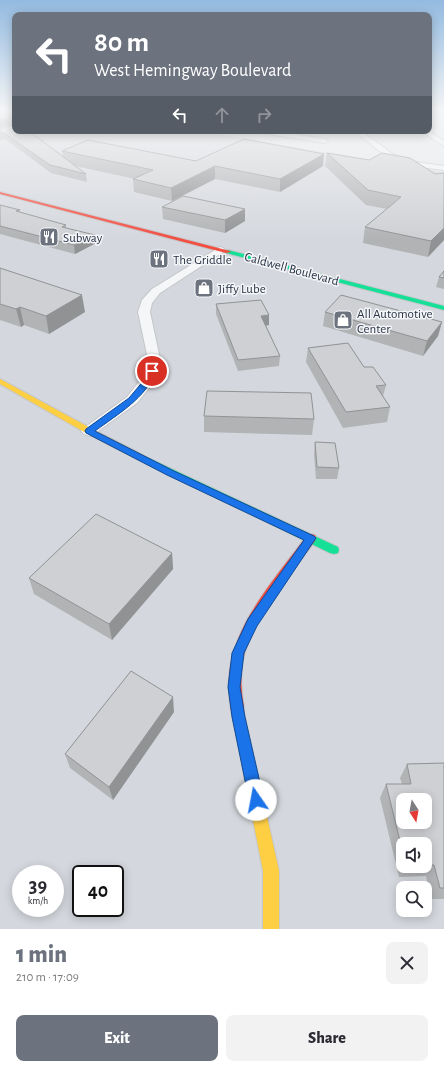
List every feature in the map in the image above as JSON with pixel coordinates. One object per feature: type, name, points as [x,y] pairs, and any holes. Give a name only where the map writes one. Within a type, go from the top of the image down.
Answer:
[{"type":"main road","name":"Caldwell Boulevard","points":[[0,193],[444,308]]},
{"type":"main road","points":[[0,381],[89,431],[170,473],[334,550]]},
{"type":"main road","points":[[271,929],[271,871],[234,687],[238,653],[252,622],[311,538]]},
{"type":"street","points":[[386,152],[399,162],[444,168]]},
{"type":"street","points":[[89,431],[132,400],[149,379],[154,359],[144,312],[146,302],[156,291],[220,250]]},
{"type":"shaded area","points":[[0,152],[327,152],[444,172],[444,929],[0,929]]},
{"type":"building","points":[[32,152],[57,152],[86,174],[50,165]]},
{"type":"building","points":[[68,152],[152,152],[196,161],[215,152],[315,152],[324,154],[280,179],[215,166],[171,188],[133,179],[153,170]]},
{"type":"building","points":[[327,153],[369,160],[382,153],[410,158],[435,174],[444,173],[444,228],[431,241],[365,227],[401,197],[368,190]]},
{"type":"building","points":[[183,196],[245,209],[225,220],[162,207]]},
{"type":"building","points":[[0,205],[66,225],[62,227],[95,235],[74,245],[0,226]]},
{"type":"building","points":[[0,268],[82,295],[46,316],[20,307],[16,309],[0,304]]},
{"type":"building","points":[[444,271],[444,278],[439,277]]},
{"type":"building","points":[[341,295],[442,322],[427,341],[325,312]]},
{"type":"building","points":[[261,300],[269,315],[261,316],[280,356],[238,360],[216,304]]},
{"type":"building","points":[[348,343],[364,367],[373,367],[386,385],[376,386],[390,407],[346,412],[308,348]]},
{"type":"building","points":[[207,391],[311,393],[314,419],[204,416]]},
{"type":"building","points":[[315,442],[335,443],[339,468],[317,467]]},
{"type":"building","points":[[96,514],[172,553],[109,624],[29,578]]},
{"type":"building","points":[[131,671],[173,697],[109,787],[65,754]]},
{"type":"building","points":[[444,763],[444,888],[440,888],[434,865],[432,865],[432,837],[399,837],[397,829],[432,829],[432,793],[396,793],[396,825],[386,784],[411,784],[407,764]]},
{"type":"traffic: fast","points":[[228,252],[444,308]]},
{"type":"traffic: fast","points":[[140,457],[334,550]]},
{"type":"traffic: slow","points":[[0,381],[89,431],[140,457]]},
{"type":"traffic: slow","points":[[238,713],[271,871],[271,929]]},
{"type":"traffic: jam","points":[[0,193],[228,252]]},
{"type":"traffic: jam","points":[[238,713],[235,690],[235,667],[245,637],[261,608],[311,538]]},
{"type":"place","name":"Subway","points":[[49,237]]},
{"type":"place","name":"The Griddle","points":[[159,259]]},
{"type":"place","name":"Jiffy Lube","points":[[204,288]]},
{"type":"place","name":"All Automotive Center","points":[[343,320]]},
{"type":"route","points":[[152,371],[149,379],[132,400],[89,431],[170,473],[311,538],[252,622],[238,653],[234,687],[256,800]]}]
